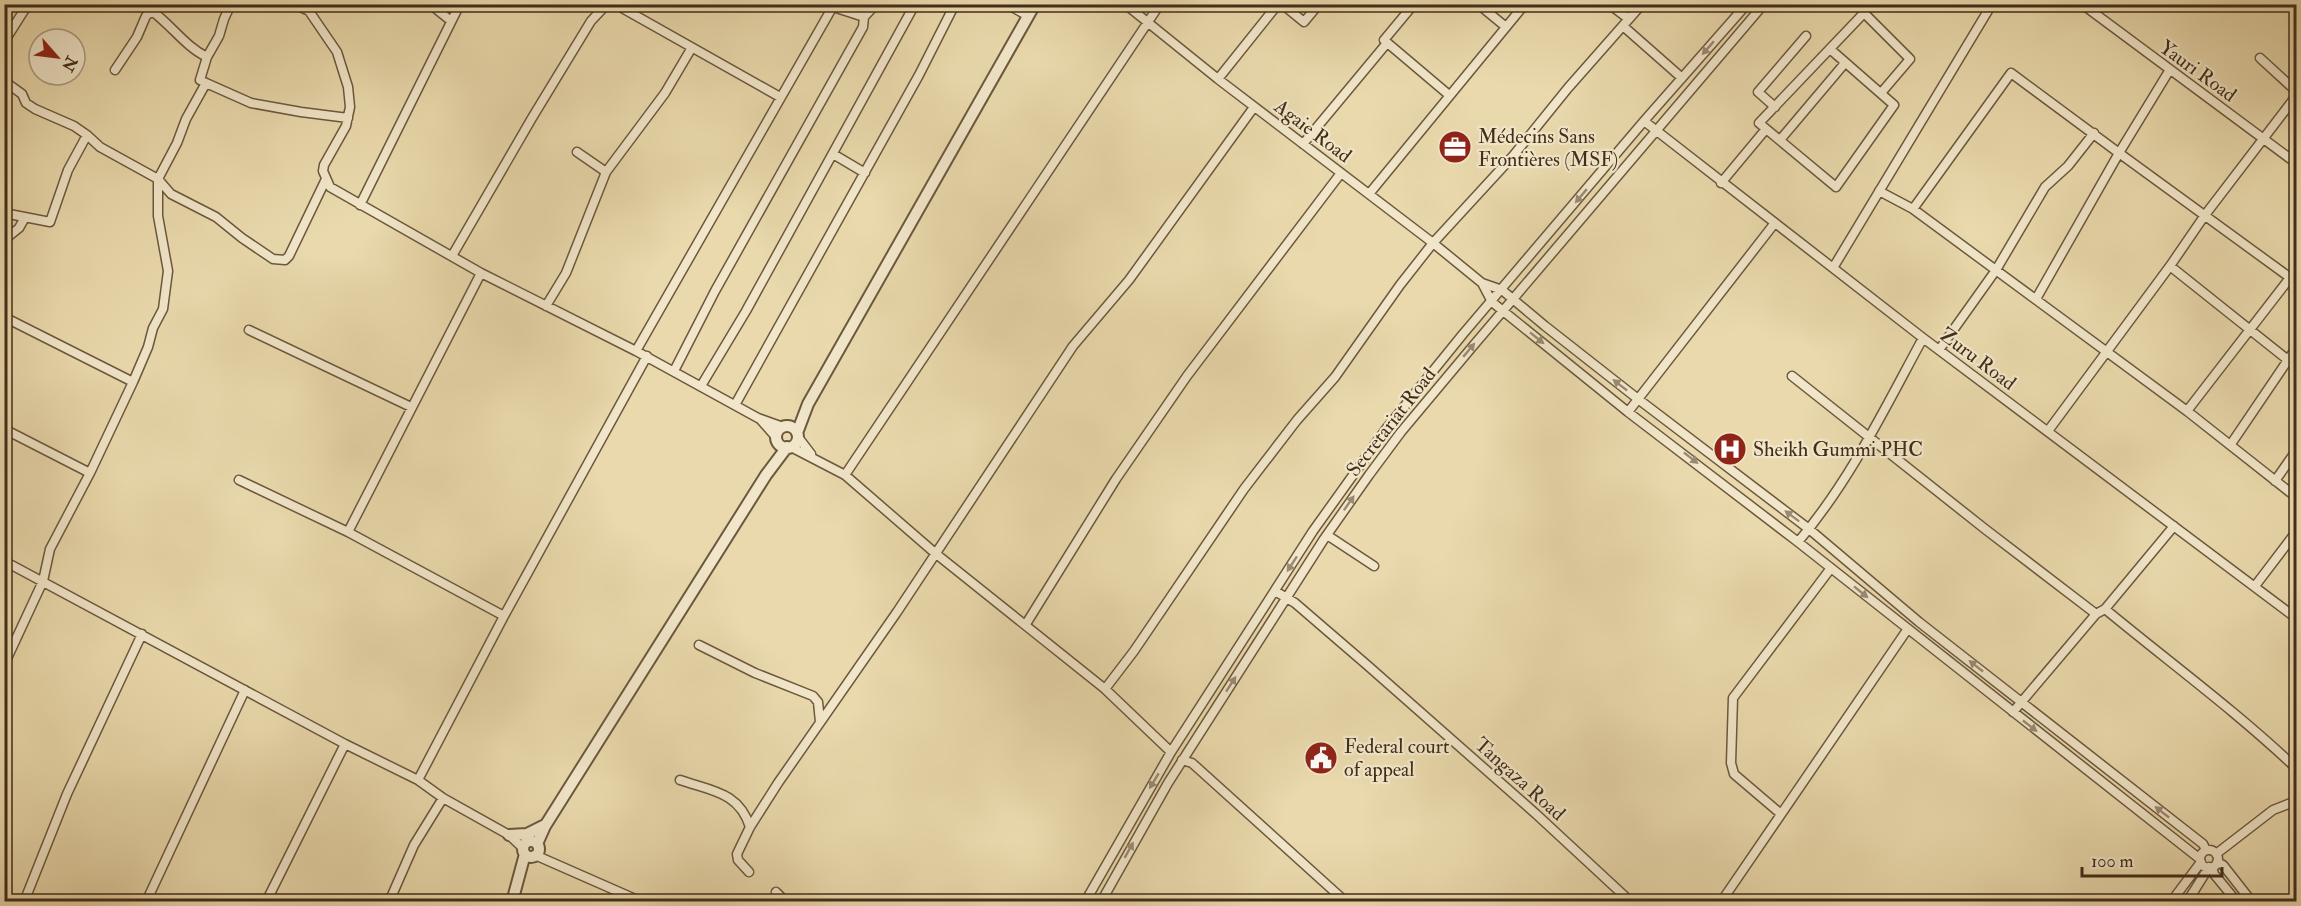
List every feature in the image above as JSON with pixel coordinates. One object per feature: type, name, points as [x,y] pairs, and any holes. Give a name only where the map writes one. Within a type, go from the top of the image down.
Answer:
[{"type":"street","points":[[4,42],[28,4]]},
{"type":"street","points":[[231,4],[219,36],[207,57],[200,80],[251,103],[348,118]]},
{"type":"street","points":[[294,4],[310,8],[337,52],[348,87],[348,118],[344,132],[324,165],[323,171],[330,187],[481,273],[647,356],[758,418],[793,428],[813,457]]},
{"type":"street","points":[[430,4],[451,21]]},
{"type":"street","points":[[360,206],[460,4]]},
{"type":"street","points":[[674,371],[721,280],[863,27],[864,17],[876,4]]},
{"type":"street","points":[[701,386],[746,311],[915,4]]},
{"type":"street","points":[[735,405],[919,75],[955,4]]},
{"type":"street","points":[[1007,4],[1028,16]]},
{"type":"street","points":[[513,902],[522,869],[531,849],[766,475],[783,443],[797,435],[808,404],[1035,4]]},
{"type":"street","name":"Agaie Road","points":[[1125,4],[1146,23],[1482,283]]},
{"type":"street","points":[[845,476],[1160,4]]},
{"type":"street","points":[[1218,79],[1280,4],[1304,22],[1319,4]]},
{"type":"street","points":[[1414,4],[1384,40],[1449,95]]},
{"type":"street","points":[[1478,4],[1506,27]]},
{"type":"street","points":[[1369,194],[1525,4]]},
{"type":"street","points":[[1609,4],[1682,78]]},
{"type":"street","points":[[1105,689],[1134,651],[1244,489],[1297,420],[1335,377],[1400,285],[1433,243],[1513,156],[1568,88],[1642,4]]},
{"type":"street","name":"Secretariat Road","points":[[1085,902],[1171,752],[1320,521],[1386,429],[1644,121],[1747,4]]},
{"type":"street","name":"Secretariat Road","points":[[1101,902],[1182,760],[1327,535],[1401,432],[1764,4]]},
{"type":"street","points":[[1833,268],[1992,4]]},
{"type":"street","name":"Yauri Road","points":[[2082,4],[2094,8],[2169,71],[2296,164]]},
{"type":"street","points":[[452,256],[591,21],[608,5],[639,17],[691,49],[780,97]]},
{"type":"street","points":[[636,351],[780,97],[828,6],[864,17]]},
{"type":"street","points":[[115,70],[137,37],[152,8],[192,50],[207,57]]},
{"type":"street","points":[[1830,49],[1894,105],[1836,187],[1759,123],[1864,13],[1910,59],[1881,93]]},
{"type":"street","points":[[1775,107],[1758,92],[1806,36]]},
{"type":"street","points":[[1303,144],[1387,43]]},
{"type":"street","points":[[546,306],[566,273],[606,172],[665,93],[691,49]]},
{"type":"street","points":[[2048,431],[2296,94],[2260,58]]},
{"type":"street","points":[[1780,140],[1845,63]]},
{"type":"street","points":[[2036,299],[2119,153],[2169,71]]},
{"type":"street","points":[[1913,209],[2011,74],[2205,215],[2295,276],[2187,411]]},
{"type":"street","points":[[4,81],[22,94],[26,103],[35,109],[87,135],[100,147],[158,179],[171,194],[216,217],[273,259],[285,260],[289,256],[326,179]]},
{"type":"street","points":[[4,665],[43,581],[50,549],[134,382],[153,328],[163,309],[168,272],[158,216],[158,179],[206,83]]},
{"type":"street","points":[[749,872],[736,857],[750,827],[1073,346],[1129,280],[1254,107]]},
{"type":"street","name":"Zuru Road","points":[[1644,121],[1923,338],[2296,618]]},
{"type":"street","points":[[1721,183],[1766,129]]},
{"type":"street","points":[[1939,350],[1996,270],[2045,187],[2068,166],[2094,133]]},
{"type":"street","points":[[4,213],[24,219],[50,222],[68,170],[87,135]]},
{"type":"street","points":[[576,152],[606,172]]},
{"type":"street","points":[[833,154],[865,173]]},
{"type":"street","points":[[1026,624],[1116,479],[1187,376],[1341,173]]},
{"type":"street","points":[[1879,191],[1913,209],[2107,351],[2231,444],[2296,497]]},
{"type":"street","points":[[4,240],[19,228],[24,219]]},
{"type":"street","points":[[1628,412],[1774,224]]},
{"type":"street","points":[[2170,266],[2288,360]]},
{"type":"street","points":[[348,532],[481,273]]},
{"type":"street","points":[[1482,283],[1502,290],[1638,399],[1809,530],[1919,622],[2203,844],[2213,862],[2214,874],[2237,902]]},
{"type":"street","points":[[1482,283],[1492,302],[1628,412],[1798,542],[2204,866],[2213,862],[2223,866],[2252,902]]},
{"type":"street","points":[[4,317],[134,382]]},
{"type":"street","points":[[249,330],[411,407]]},
{"type":"street","points":[[1798,542],[1821,516],[1870,438],[1923,338]]},
{"type":"street","points":[[2231,444],[2296,348]]},
{"type":"street","points":[[417,780],[647,356]]},
{"type":"street","points":[[1792,376],[1870,438],[2251,726],[2296,768]]},
{"type":"street","points":[[783,443],[779,429],[808,404]]},
{"type":"street","points":[[758,418],[783,443],[845,476],[935,553],[1105,689],[1171,752]]},
{"type":"street","points":[[4,429],[90,473]]},
{"type":"street","points":[[2275,481],[2296,451]]},
{"type":"street","points":[[239,480],[348,532],[504,616]]},
{"type":"street","points":[[2013,712],[2174,526]]},
{"type":"street","points":[[2255,586],[2296,532]]},
{"type":"street","points":[[1327,535],[1374,566]]},
{"type":"street","points":[[4,561],[345,744],[417,780],[443,798],[554,862],[642,902]]},
{"type":"street","points":[[1781,814],[1734,774],[1731,763],[1732,698],[1830,568]]},
{"type":"street","name":"Tangaza Road","points":[[1275,591],[1295,603],[1367,665],[1536,814],[1630,902]]},
{"type":"street","points":[[1721,902],[1907,630]]},
{"type":"street","points":[[24,902],[67,794],[142,634]]},
{"type":"street","points":[[699,645],[755,673],[813,696],[818,702],[820,723]]},
{"type":"street","points":[[146,902],[245,690]]},
{"type":"street","points":[[266,902],[345,744]]},
{"type":"street","points":[[1182,760],[1192,763],[1346,902]]},
{"type":"street","points":[[2090,773],[2099,762]]},
{"type":"street","points":[[680,780],[724,795],[738,803],[745,811],[750,827]]},
{"type":"street","points":[[389,902],[414,844],[443,798]]},
{"type":"street","points":[[2187,902],[2213,862],[2273,810],[2296,801]]},
{"type":"street","points":[[509,836],[527,834],[546,825]]},
{"type":"street","points":[[2171,902],[2206,850]]},
{"type":"street","points":[[776,892],[786,902]]},
{"type":"place","name":"Médecins Sans Frontières (MSF)","points":[[1455,147]]},
{"type":"place","name":"Sheikh Gummi PHC","points":[[1730,449]]},
{"type":"place","name":"Federal court of appeal","points":[[1321,758]]}]
